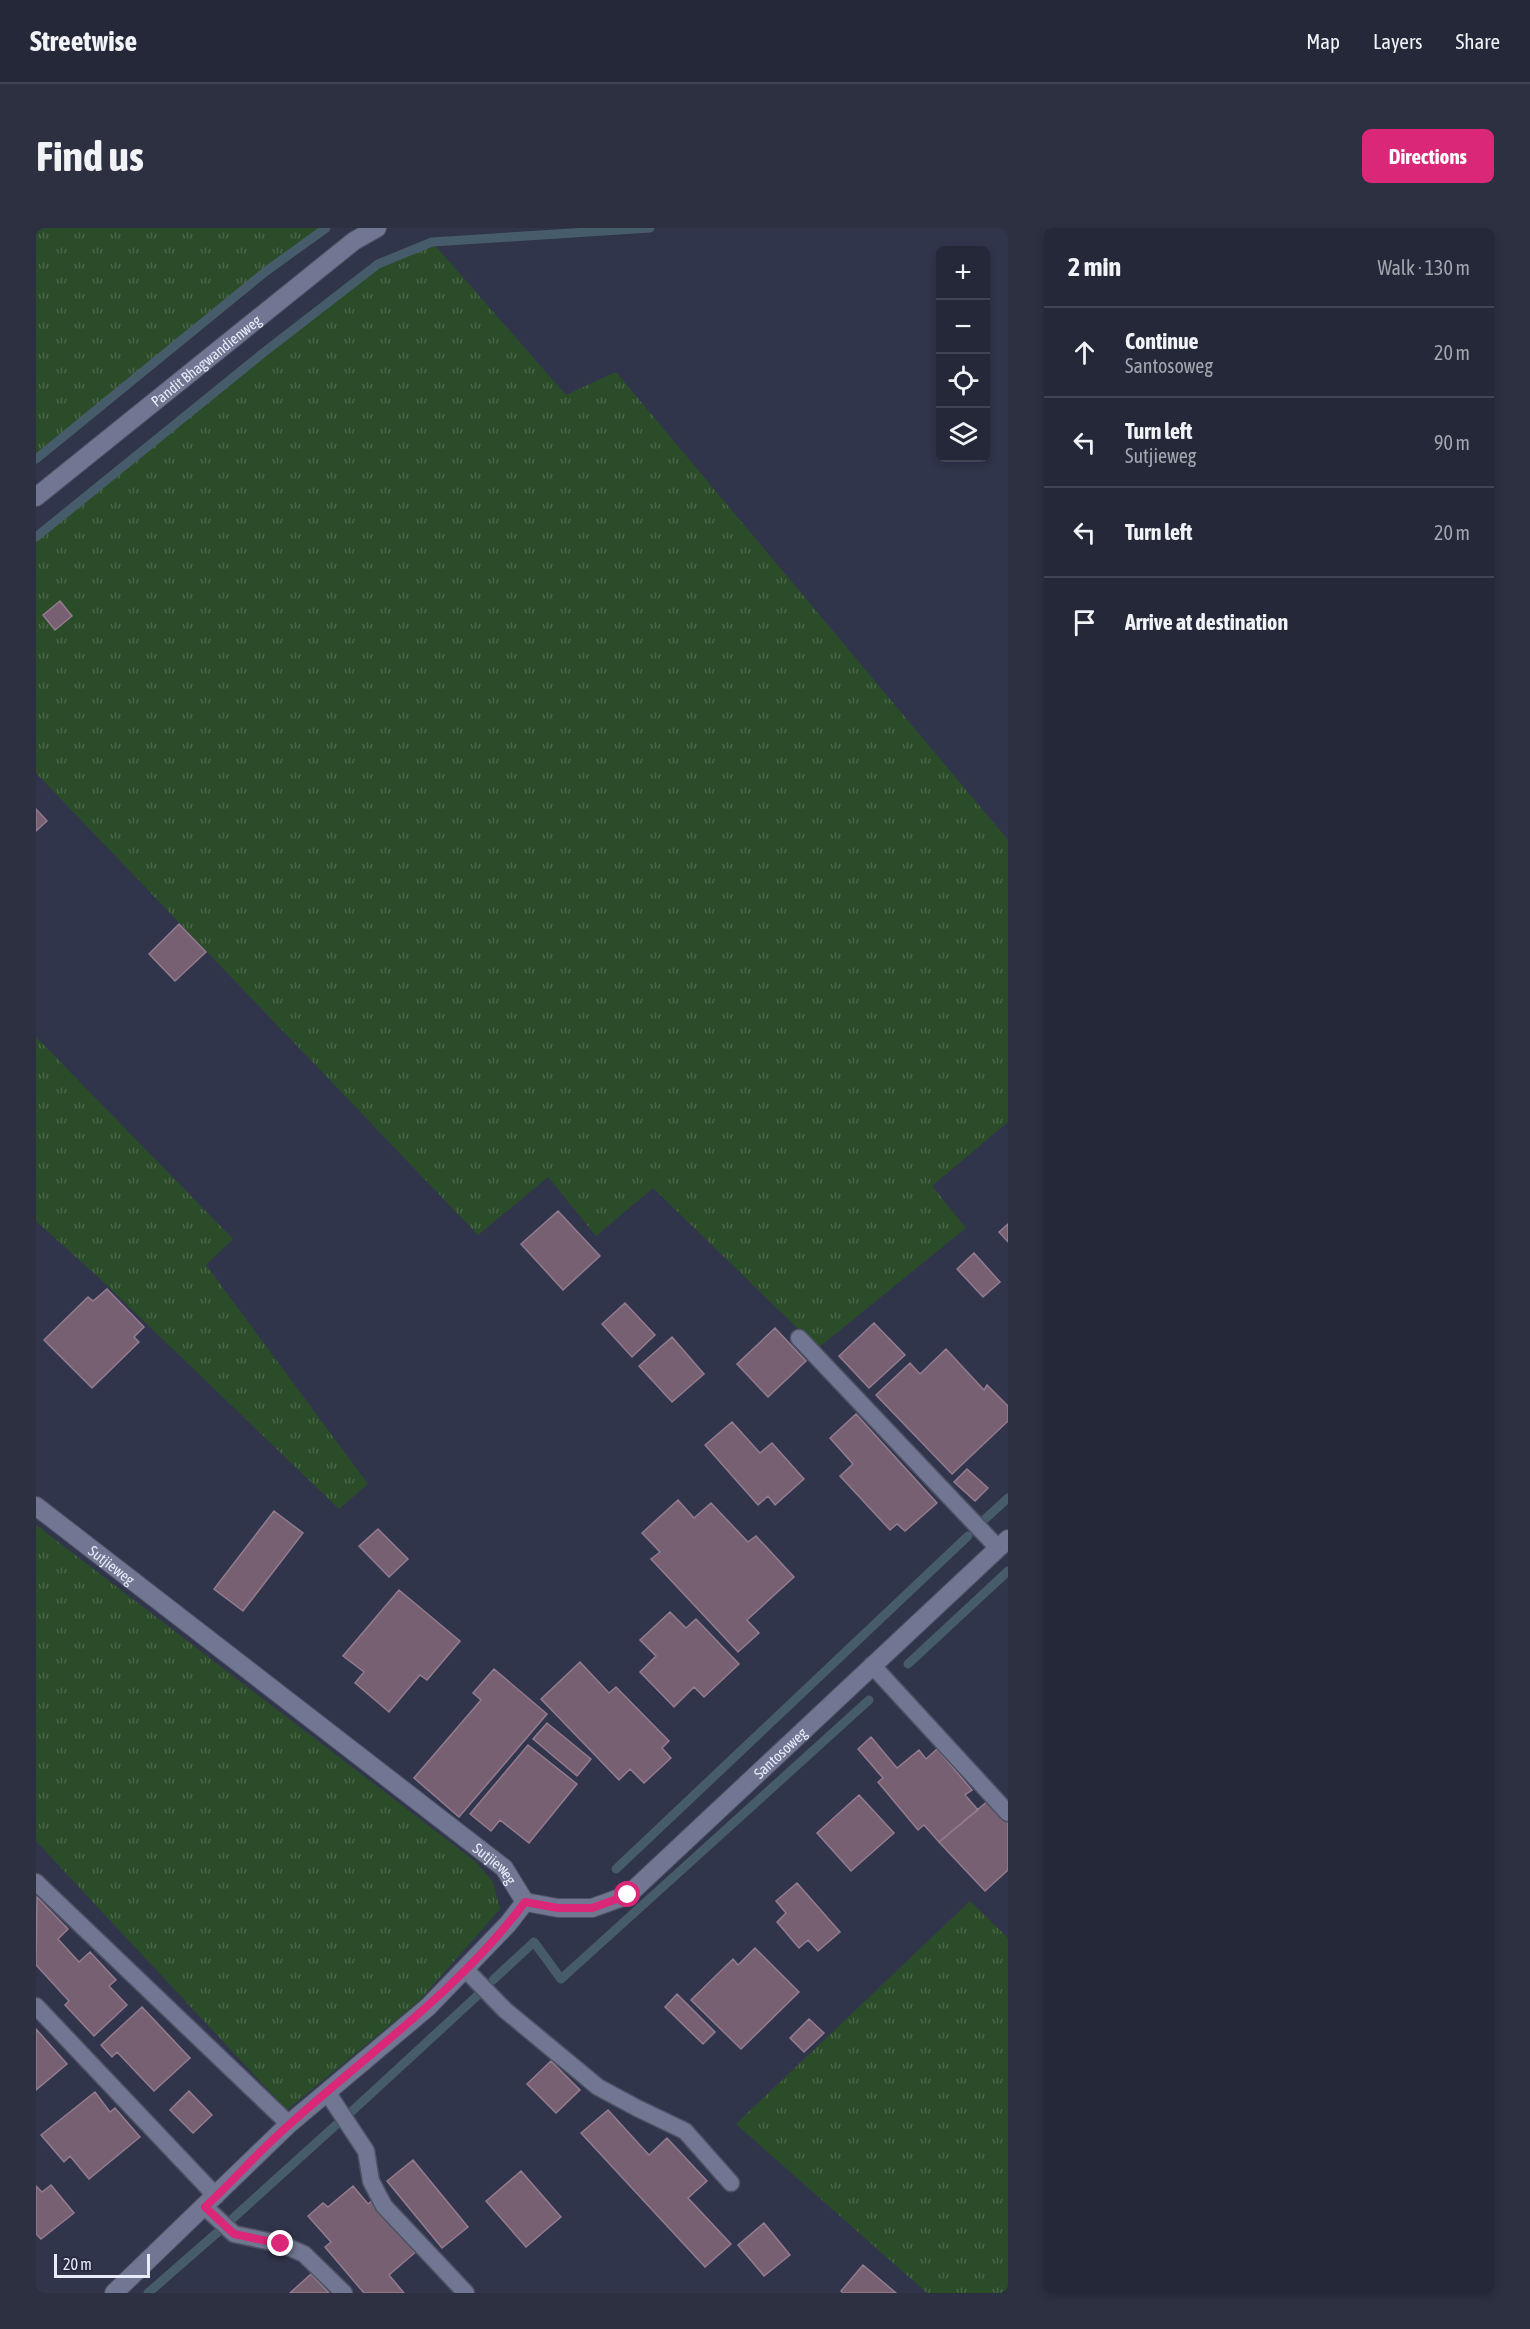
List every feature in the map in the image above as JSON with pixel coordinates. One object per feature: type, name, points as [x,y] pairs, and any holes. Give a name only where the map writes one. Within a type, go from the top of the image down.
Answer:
[{"type":"street","name":"Pandit Bhagwandienweg","points":[[36,497],[354,241],[377,228]]},
{"type":"street","name":"Sutjieweg","points":[[36,1506],[504,1868],[525,1902],[508,1924],[428,2007],[289,2124],[114,2293]]},
{"type":"street","name":"Santosoweg","points":[[525,1902],[558,1908],[592,1908],[628,1895],[1003,1543]]},
{"type":"lane","points":[[799,1338],[1003,1543]]},
{"type":"lane","points":[[872,1665],[1008,1813]]},
{"type":"lane","points":[[36,1882],[289,2124]]},
{"type":"lane","points":[[465,1969],[505,2010],[598,2086],[685,2131],[731,2183]]},
{"type":"lane","points":[[36,2006],[210,2202],[234,2234],[281,2244],[304,2254],[344,2293]]},
{"type":"lane","points":[[327,2092],[366,2151],[371,2181],[384,2206],[466,2293]]},
{"type":"green space","points":[[36,228],[326,228],[265,272],[36,459]]},
{"type":"green space","points":[[432,242],[566,395],[616,372],[1008,840],[1008,1122],[932,1186],[966,1228],[818,1348],[653,1188],[596,1236],[548,1177],[478,1235],[36,773],[36,537],[263,353],[378,264]]},
{"type":"green space","points":[[36,1037],[233,1239],[206,1265],[368,1484],[339,1509],[96,1275],[36,1221]]},
{"type":"green space","points":[[36,1525],[476,1862],[493,1882],[500,1909],[419,2001],[287,2110],[36,1841]]},
{"type":"green space","points":[[970,1901],[1008,1938],[1008,2293],[927,2293],[736,2124]]},
{"type":"building","points":[[60,601],[72,616],[55,630],[43,615]]},
{"type":"building","points":[[36,809],[47,821],[36,831]]},
{"type":"building","points":[[179,924],[206,952],[175,981],[149,954]]},
{"type":"building","points":[[558,1211],[600,1256],[563,1290],[521,1244]]},
{"type":"building","points":[[1008,1224],[1008,1242],[999,1232]]},
{"type":"building","points":[[974,1253],[1000,1282],[983,1297],[957,1269]]},
{"type":"building","points":[[107,1289],[144,1327],[134,1337],[139,1342],[92,1388],[44,1340],[88,1297],[93,1301]]},
{"type":"building","points":[[625,1303],[655,1335],[632,1357],[602,1324]]},
{"type":"building","points":[[874,1323],[905,1355],[869,1388],[839,1356]]},
{"type":"building","points":[[775,1328],[806,1361],[768,1397],[737,1364]]},
{"type":"building","points":[[672,1337],[704,1374],[672,1402],[639,1366]]},
{"type":"building","points":[[946,1349],[984,1390],[987,1385],[1008,1406],[1008,1421],[952,1474],[876,1395],[910,1363],[920,1374]]},
{"type":"building","points":[[856,1414],[937,1503],[905,1531],[897,1524],[890,1530],[840,1476],[853,1464],[830,1438]]},
{"type":"building","points":[[732,1422],[760,1453],[772,1443],[804,1479],[775,1505],[768,1496],[758,1505],[705,1445]]},
{"type":"building","points":[[967,1469],[988,1488],[975,1501],[954,1482]]},
{"type":"building","points":[[678,1500],[694,1518],[711,1503],[748,1542],[756,1536],[794,1577],[747,1620],[759,1633],[738,1652],[651,1559],[660,1552],[642,1533]]},
{"type":"building","points":[[274,1511],[303,1533],[243,1611],[214,1589]]},
{"type":"building","points":[[378,1529],[408,1559],[389,1577],[359,1546]]},
{"type":"building","points":[[399,1590],[460,1641],[427,1680],[420,1675],[389,1712],[355,1683],[364,1672],[343,1656]]},
{"type":"building","points":[[670,1612],[686,1628],[696,1619],[739,1664],[704,1697],[694,1687],[674,1707],[640,1672],[656,1656],[640,1640]]},
{"type":"building","points":[[580,1662],[609,1693],[616,1687],[669,1741],[662,1748],[671,1758],[644,1783],[630,1769],[619,1780],[541,1699]]},
{"type":"building","points":[[494,1669],[547,1714],[459,1817],[414,1778],[481,1700],[473,1693]]},
{"type":"building","points":[[547,1723],[591,1759],[577,1776],[533,1739]]},
{"type":"building","points":[[871,1737],[897,1768],[919,1750],[926,1759],[937,1749],[972,1790],[965,1795],[978,1810],[939,1842],[924,1825],[918,1830],[878,1782],[883,1778],[858,1749]]},
{"type":"building","points":[[528,1745],[577,1784],[529,1843],[500,1820],[491,1831],[470,1814]]},
{"type":"building","points":[[859,1795],[894,1833],[851,1871],[817,1833]]},
{"type":"building","points":[[989,1800],[1008,1819],[1008,1870],[985,1891],[939,1842]]},
{"type":"building","points":[[797,1883],[840,1932],[818,1951],[808,1940],[799,1948],[777,1922],[786,1913],[776,1901]]},
{"type":"building","points":[[37,1897],[68,1929],[58,1939],[79,1962],[90,1952],[116,1980],[109,1986],[127,2005],[94,2036],[65,2005],[69,2001],[36,1965]]},
{"type":"building","points":[[755,1948],[799,1992],[741,2049],[691,2000],[733,1959],[738,1965]]},
{"type":"building","points":[[677,1994],[715,2032],[703,2044],[665,2007]]},
{"type":"building","points":[[142,2007],[190,2058],[154,2091],[117,2052],[112,2057],[101,2045]]},
{"type":"building","points":[[809,2019],[824,2033],[804,2052],[790,2038]]},
{"type":"building","points":[[36,2029],[67,2064],[36,2090]]},
{"type":"building","points":[[551,2061],[580,2090],[556,2113],[527,2084]]},
{"type":"building","points":[[189,2091],[212,2115],[193,2133],[170,2110]]},
{"type":"building","points":[[95,2092],[110,2112],[115,2108],[140,2137],[89,2179],[70,2156],[64,2162],[41,2135]]},
{"type":"building","points":[[608,2110],[649,2155],[667,2138],[707,2181],[688,2198],[731,2244],[705,2267],[581,2133]]},
{"type":"building","points":[[413,2160],[468,2227],[442,2248],[387,2181]]},
{"type":"building","points":[[521,2171],[561,2217],[526,2247],[486,2201]]},
{"type":"building","points":[[51,2185],[74,2213],[41,2239],[36,2234],[36,2186],[42,2192]]},
{"type":"building","points":[[353,2186],[368,2204],[375,2198],[418,2250],[389,2275],[404,2293],[364,2293],[325,2247],[331,2242],[308,2216],[323,2203],[328,2207]]},
{"type":"building","points":[[764,2223],[790,2255],[764,2276],[738,2245]]},
{"type":"building","points":[[863,2265],[896,2293],[843,2293],[841,2291]]},
{"type":"building","points":[[311,2274],[329,2293],[290,2293]]},
{"type":"waterway","points":[[36,459],[265,272],[326,228]]},
{"type":"waterway","points":[[36,537],[263,353],[378,264],[432,242],[650,228]]},
{"type":"waterway","points":[[984,1520],[1008,1498]]},
{"type":"waterway","points":[[616,1869],[968,1536]]},
{"type":"waterway","points":[[908,1664],[1008,1571]]},
{"type":"waterway","points":[[493,1980],[534,1942],[561,1979],[869,1700]]},
{"type":"waterway","points":[[350,2113],[478,1995]]},
{"type":"waterway","points":[[231,2220],[337,2124]]},
{"type":"waterway","points":[[148,2293],[219,2231]]},
{"type":"route","points":[[281,2244],[234,2234],[205,2207],[289,2124],[428,2007],[508,1924],[525,1902],[558,1908],[592,1908],[628,1895]]}]
